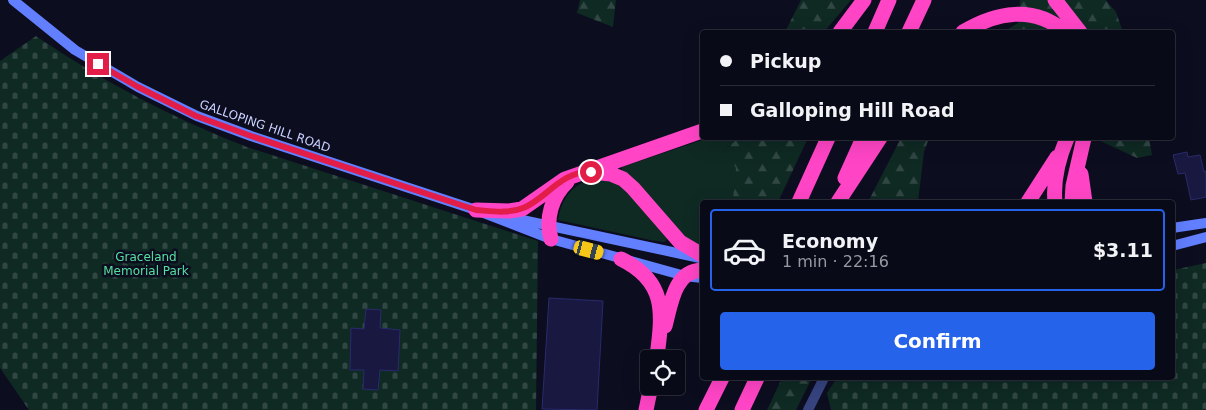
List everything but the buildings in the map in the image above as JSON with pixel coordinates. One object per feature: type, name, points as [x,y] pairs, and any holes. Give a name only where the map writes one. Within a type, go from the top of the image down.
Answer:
[{"type":"highway","points":[[842,30],[864,0]]},
{"type":"highway","points":[[876,30],[889,0]]},
{"type":"highway","points":[[910,30],[924,0]]},
{"type":"highway","points":[[1054,0],[1078,30]]},
{"type":"highway","points":[[967,30],[992,18],[1015,13],[1030,14],[1045,19],[1062,30]]},
{"type":"highway","points":[[476,210],[509,211],[522,209],[557,184],[579,174],[700,133]]},
{"type":"highway","points":[[801,200],[827,140]]},
{"type":"highway","points":[[837,200],[862,140]]},
{"type":"highway","points":[[837,200],[879,140]]},
{"type":"highway","points":[[1072,200],[1073,186],[1084,140]]},
{"type":"highway","points":[[1084,140],[1081,178],[1085,200]]},
{"type":"highway","points":[[1029,200],[1064,144]]},
{"type":"highway","points":[[1055,200],[1056,180],[1064,144]]},
{"type":"highway","points":[[550,232],[552,205],[557,193],[565,183],[579,174],[611,174],[623,179],[633,188],[680,242],[700,256]]},
{"type":"highway","points":[[621,259],[644,273],[655,290],[660,318],[658,350]]},
{"type":"highway","points":[[659,350],[678,282],[685,276],[700,270]]},
{"type":"highway","points":[[706,410],[721,380]]},
{"type":"highway","points":[[742,410],[756,380]]},
{"type":"highway","points":[[646,410],[649,395]]},
{"type":"main road","name":"GALLOPING HILL ROAD","points":[[13,0],[75,50],[138,87],[196,116],[476,210],[550,232],[621,259],[685,276],[700,278]]},
{"type":"main road","points":[[1175,228],[1206,223]]},
{"type":"main road","name":"GALLOPING HILL ROAD","points":[[550,232],[700,257]]},
{"type":"main road","points":[[1175,245],[1206,237]]},
{"type":"street","points":[[808,410],[823,380]]},
{"type":"green space","points":[[580,0],[616,0],[613,27],[577,13]]},
{"type":"green space","points":[[801,0],[851,0],[826,30],[786,30]]},
{"type":"green space","points":[[1020,0],[1106,0],[1116,12],[1122,30],[1006,30],[1018,23]]},
{"type":"green space","name":"Graceland Memorial Park","points":[[36,36],[138,98],[219,136],[247,147],[538,241],[536,410],[29,410],[0,368],[0,61]]},
{"type":"green space","points":[[702,140],[736,140],[724,150],[737,165],[734,200],[700,200],[700,249],[688,242],[621,172],[622,167]]},
{"type":"green space","points":[[736,140],[807,140],[779,200],[734,200],[736,168],[724,150]]},
{"type":"green space","points":[[900,140],[928,140],[924,152],[918,200],[869,200]]},
{"type":"green space","points":[[1098,140],[1149,140],[1152,155],[1137,158]]},
{"type":"green space","points":[[600,176],[620,182],[668,239],[664,242],[650,240],[558,220],[563,203],[572,190],[584,182]]},
{"type":"green space","points":[[1206,263],[1206,410],[831,410],[827,393],[836,380],[1175,380],[1175,270]]},
{"type":"green space","points":[[781,380],[811,380],[796,410],[767,410]]},
{"type":"route","points":[[98,64],[138,87],[196,116],[476,210],[509,211],[522,209],[565,179],[584,172],[591,172]]}]
